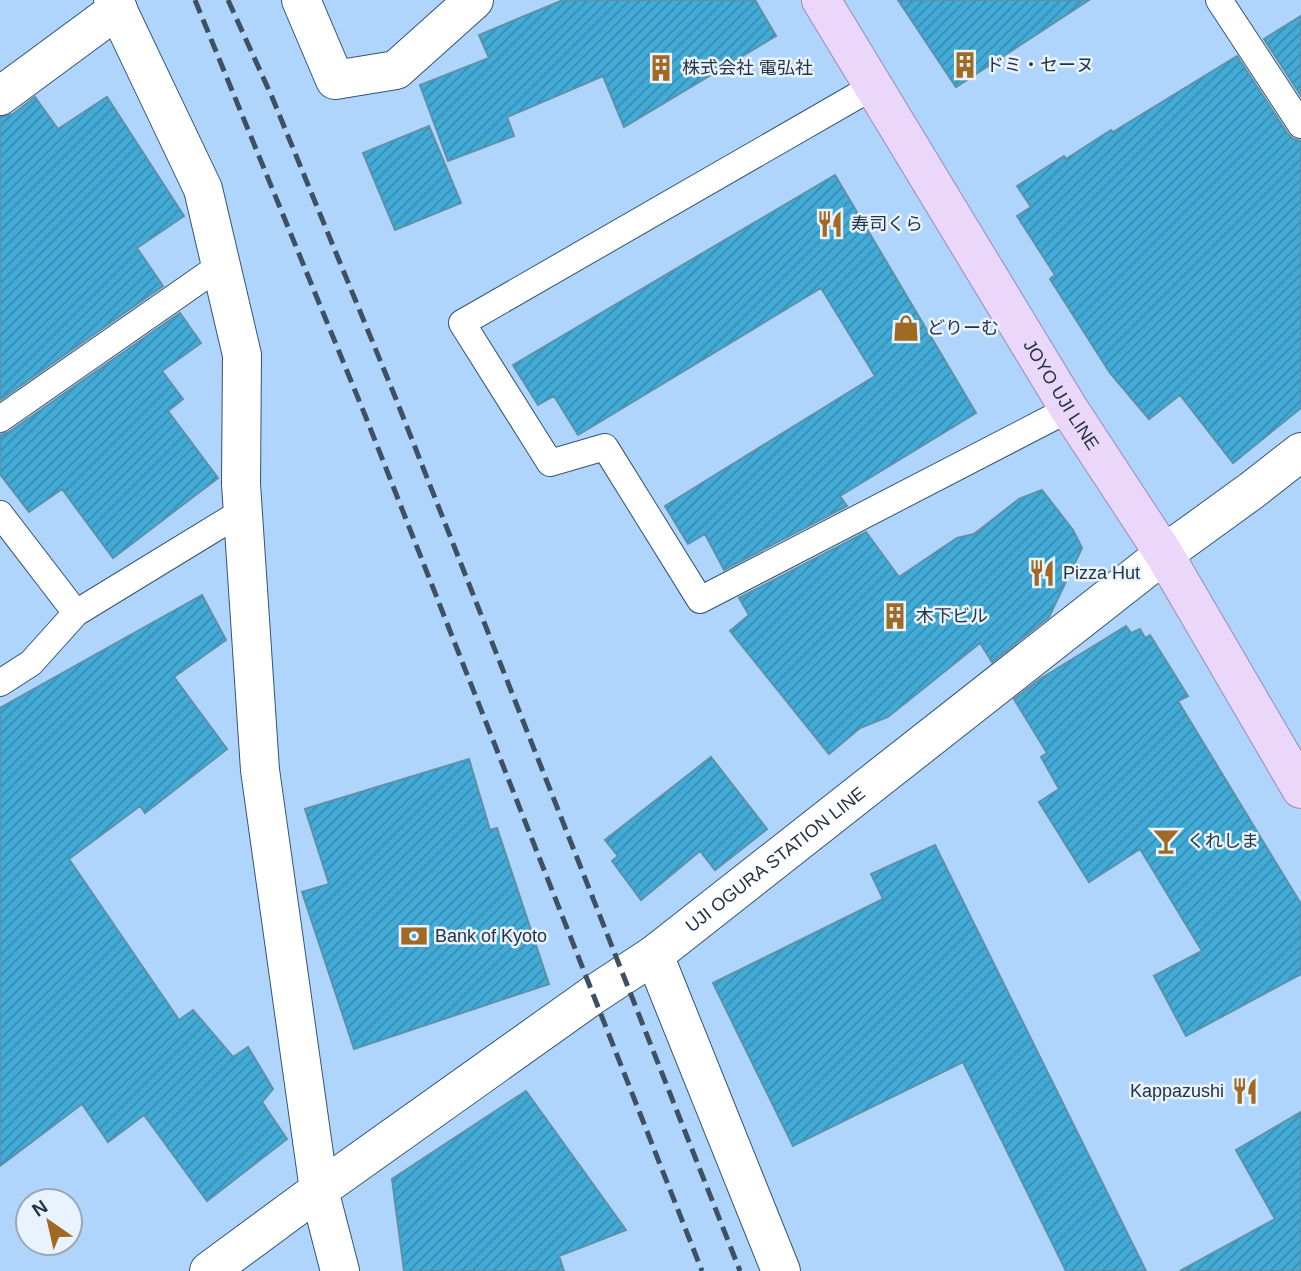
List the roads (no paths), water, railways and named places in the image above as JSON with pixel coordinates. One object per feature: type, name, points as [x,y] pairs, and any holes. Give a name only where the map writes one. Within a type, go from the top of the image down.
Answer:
[{"type":"main road","name":"JOYO UJI LINE","points":[[821,0],[1069,409],[1164,554],[1301,789]]},
{"type":"street","points":[[301,0],[335,80],[396,70],[474,0]]},
{"type":"street","points":[[0,96],[115,5],[203,189],[242,355],[243,511],[260,770],[319,1190],[340,1271]]},
{"type":"street","name":"UJI OGURA STATION LINE","points":[[209,1271],[623,974],[654,955],[1164,554],[1301,452]]},
{"type":"street","points":[[654,955],[781,1271]]},
{"type":"lane","points":[[1219,0],[1301,125]]},
{"type":"lane","points":[[874,86],[461,323],[550,463],[605,447],[700,600],[1069,409]]},
{"type":"lane","points":[[0,419],[221,264]]},
{"type":"lane","points":[[0,683],[31,663],[76,614],[243,511]]},
{"type":"lane","points":[[0,514],[76,614]]},
{"type":"railway","points":[[195,0],[365,415],[702,1271]]},
{"type":"railway","points":[[228,0],[272,97],[396,399],[740,1271]]},
{"type":"place","name":"ドミ・セーヌ","points":[[965,65]]},
{"type":"place","name":"株式会社 電弘社","points":[[661,68]]},
{"type":"place","name":"寿司くら","points":[[830,224]]},
{"type":"place","name":"どりーむ","points":[[906,328]]},
{"type":"place","name":"Pizza Hut","points":[[1042,573]]},
{"type":"place","name":"木下ビル","points":[[895,616]]},
{"type":"place","name":"くれしま","points":[[1166,841]]},
{"type":"place","name":"Bank of Kyoto","points":[[414,936]]},
{"type":"place","name":"Kappazushi","points":[[1245,1091]]}]
